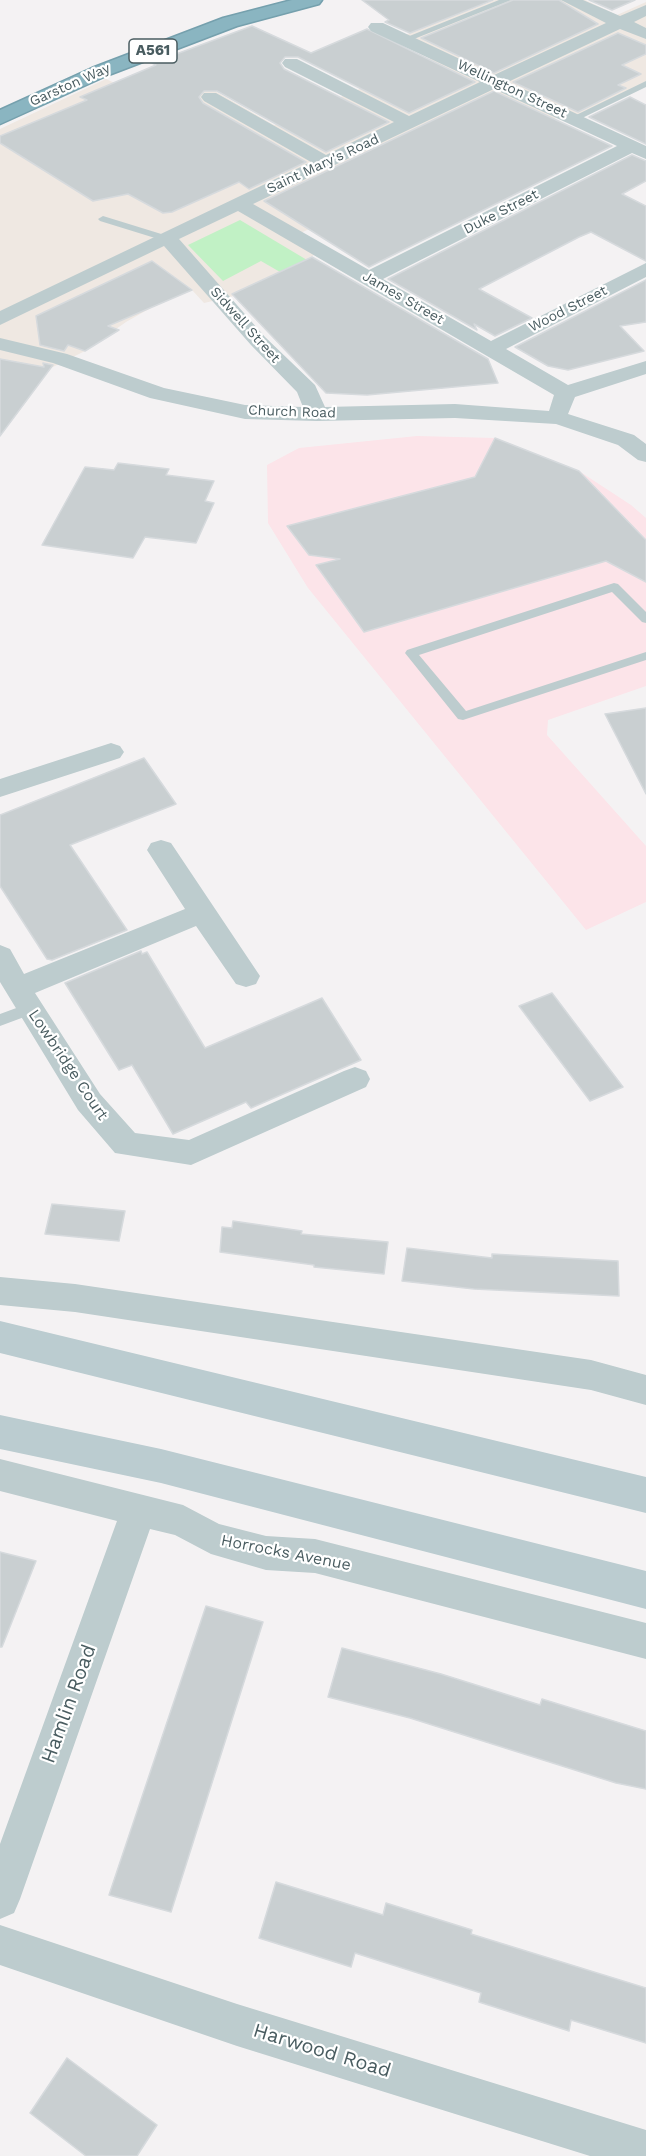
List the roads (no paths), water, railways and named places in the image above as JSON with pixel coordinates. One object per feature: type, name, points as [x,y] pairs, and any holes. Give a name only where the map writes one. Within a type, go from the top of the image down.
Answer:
[{"type":"highway","name":"Garston Way","points":[[67,66],[120,44],[262,0]]},
{"type":"highway","name":"Garston Way","points":[[0,118],[99,72],[230,22],[313,0]]},
{"type":"main road","points":[[0,1337],[646,1495]]},
{"type":"main road","points":[[0,1432],[161,1466],[646,1590]]},
{"type":"street","points":[[569,0],[646,34]]},
{"type":"street","name":"Saint Mary's Road","points":[[0,319],[32,301],[646,10]]},
{"type":"street","name":"Wellington Street","points":[[377,27],[639,149]]},
{"type":"street","points":[[291,63],[409,123]]},
{"type":"street","points":[[210,97],[325,162]]},
{"type":"street","name":"Duke Street","points":[[369,279],[639,149]]},
{"type":"street","name":"James Street","points":[[240,204],[566,393]]},
{"type":"street","name":"Sidwell Street","points":[[168,238],[258,341],[307,390],[317,414]]},
{"type":"street","name":"Wood Street","points":[[491,349],[646,269]]},
{"type":"street","name":"Church Road","points":[[0,344],[34,350],[158,393],[244,412],[317,414],[455,411],[558,418],[626,440],[646,455]]},
{"type":"street","points":[[558,418],[566,393],[646,367]]},
{"type":"street","points":[[0,788],[111,752]]},
{"type":"street","points":[[161,850],[246,976]]},
{"type":"street","points":[[24,998],[202,913]]},
{"type":"street","name":"Lowbridge Court","points":[[0,956],[89,1101],[126,1144],[190,1153],[355,1079]]},
{"type":"street","points":[[0,1291],[87,1300],[591,1375],[646,1390]]},
{"type":"street","name":"Horrocks Avenue","points":[[0,1475],[183,1521],[211,1538],[266,1553],[315,1556],[646,1641]]},
{"type":"street","name":"Hamlin Road","points":[[0,1899],[139,1510]]},
{"type":"street","name":"Harwood Road","points":[[0,1945],[237,2025],[628,2151]]},
{"type":"lane","points":[[406,39],[507,0]]},
{"type":"lane","points":[[574,118],[646,84]]},
{"type":"lane","points":[[635,90],[646,95]]},
{"type":"lane","points":[[103,219],[168,238]]},
{"type":"lane","points":[[646,619],[614,587],[411,652],[463,716],[646,656]]},
{"type":"lane","points":[[0,1020],[24,998]]}]
